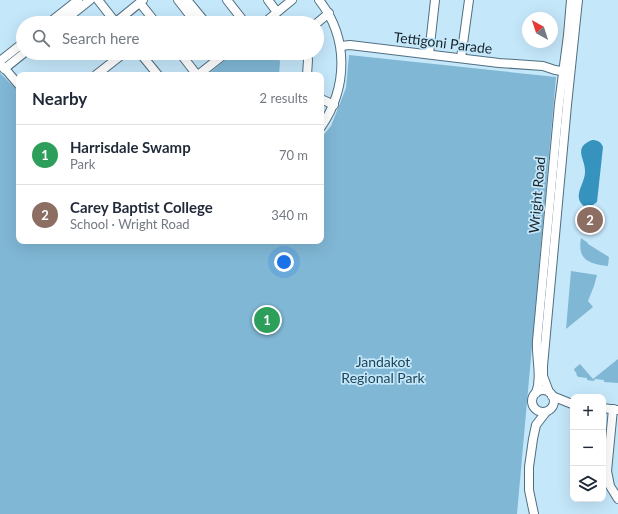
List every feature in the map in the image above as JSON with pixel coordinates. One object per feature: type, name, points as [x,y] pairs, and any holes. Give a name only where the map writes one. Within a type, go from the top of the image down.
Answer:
[{"type":"street","points":[[58,16],[78,0]]},
{"type":"street","points":[[70,16],[90,0]]},
{"type":"street","points":[[98,0],[111,16]]},
{"type":"street","points":[[178,0],[191,16]]},
{"type":"street","points":[[187,0],[200,16]]},
{"type":"street","points":[[227,0],[240,16]]},
{"type":"street","points":[[268,0],[277,12]]},
{"type":"street","points":[[272,16],[292,0]]},
{"type":"street","points":[[319,0],[329,13],[336,31],[340,46],[342,67],[334,105],[324,122]]},
{"type":"street","points":[[429,54],[435,0]]},
{"type":"street","points":[[461,58],[469,0]]},
{"type":"street","name":"Wright Road","points":[[567,67],[570,0]]},
{"type":"street","name":"Wright Road","points":[[534,514],[529,490],[529,467],[536,425],[535,410],[532,400],[536,393],[539,380],[537,341],[547,235],[567,67],[578,0]]},
{"type":"street","points":[[124,16],[141,1],[151,16]]},
{"type":"street","points":[[324,17],[329,13]]},
{"type":"street","name":"Tettigoni Parade","points":[[340,46],[350,45],[499,63],[567,67]]},
{"type":"street","points":[[1,64],[16,50]]},
{"type":"street","points":[[1,64],[16,57]]},
{"type":"street","points":[[100,72],[115,60]]},
{"type":"street","points":[[146,60],[156,72]]},
{"type":"street","points":[[186,60],[196,72]]},
{"type":"street","points":[[202,72],[216,60]]},
{"type":"street","points":[[307,72],[308,60]]},
{"type":"street","points":[[1,64],[16,82]]},
{"type":"street","points":[[324,100],[334,105]]},
{"type":"street","name":"Wright Road","points":[[536,425],[550,409],[554,400],[544,380],[543,366],[555,237],[561,121]]},
{"type":"street","points":[[547,235],[555,237]]},
{"type":"street","points":[[536,393],[543,390],[570,403]]},
{"type":"street","points":[[535,410],[541,412],[570,405]]},
{"type":"street","points":[[606,408],[616,409],[607,471],[610,486],[618,499]]},
{"type":"green space","name":"Jandakot Regional Park","points":[[349,55],[556,77],[517,514],[0,514],[0,73],[16,89],[16,244],[324,244],[324,134],[331,126],[346,88]]},
{"type":"green space","points":[[225,60],[280,60],[280,62],[279,72],[211,72]]},
{"type":"green space","points":[[581,238],[609,257],[608,266],[595,264],[586,260],[581,251]]},
{"type":"green space","points":[[571,271],[597,275],[588,301],[593,307],[566,329]]},
{"type":"green space","points":[[618,359],[618,383],[604,382],[604,380],[595,379],[594,381],[587,380],[587,378],[579,377],[574,369],[580,364],[593,379]]},
{"type":"shaded area","points":[[596,140],[603,147],[597,202],[590,207],[585,207],[579,199],[585,172],[581,150],[586,143]]},
{"type":"place","name":"Carey Baptist College","points":[[590,220]]},
{"type":"place","name":"Harrisdale Swamp","points":[[267,320]]}]
